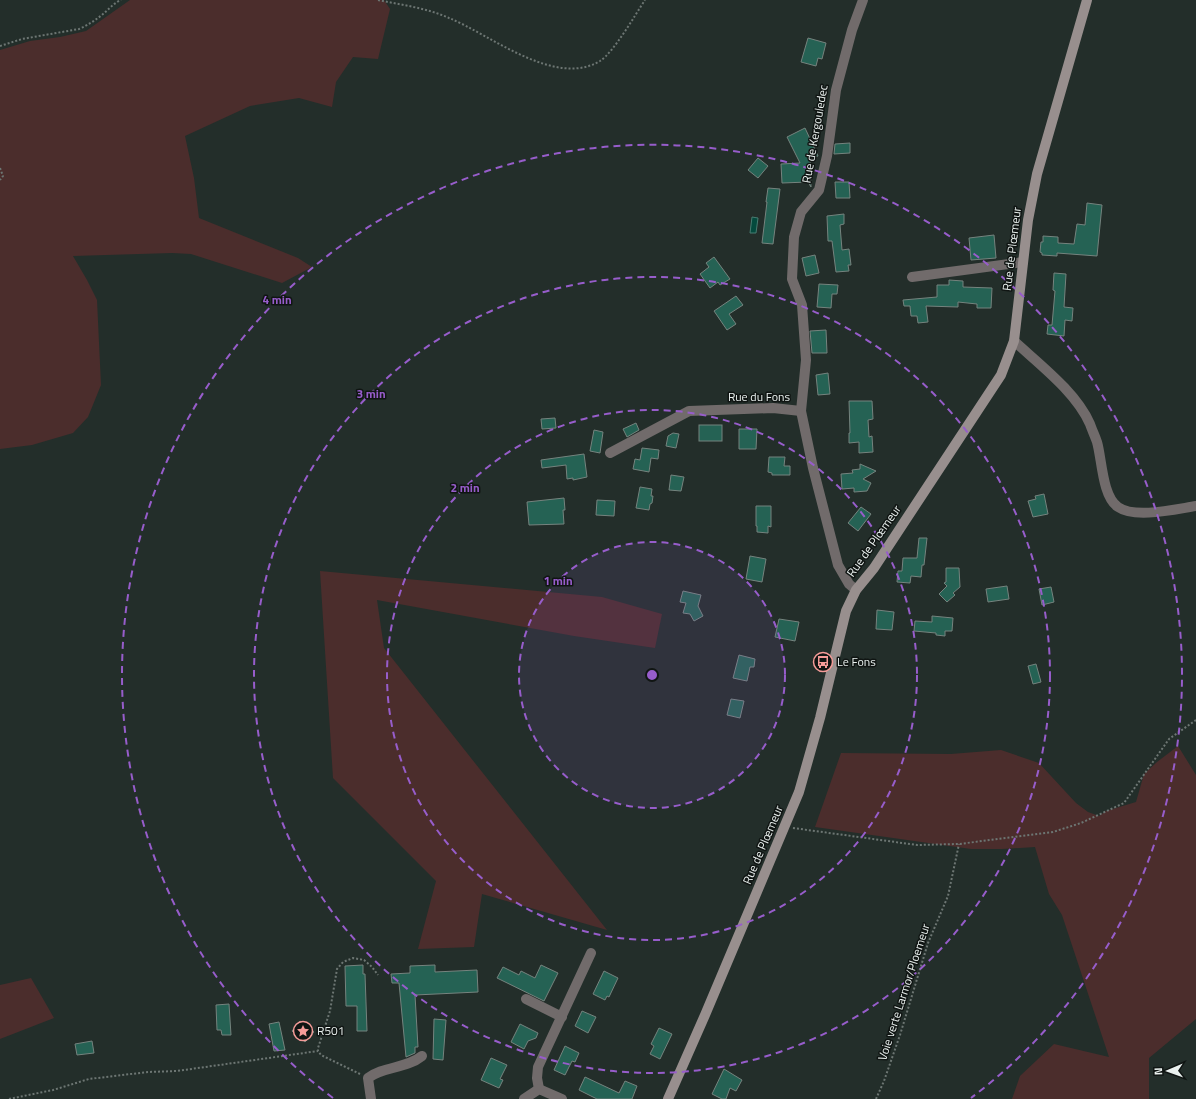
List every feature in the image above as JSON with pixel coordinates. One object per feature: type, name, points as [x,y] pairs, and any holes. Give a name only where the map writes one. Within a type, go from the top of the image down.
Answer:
[{"type":"main road","name":"Rue de Plœmeur","points":[[668,1099],[799,792],[820,718],[846,611],[856,590],[874,568],[1000,375],[1014,341],[1028,220],[1037,174],[1087,0]]},
{"type":"street","name":"Rue de Kergouledec","points":[[801,411],[806,360],[802,305],[792,279],[794,237],[801,212],[819,190],[827,156],[836,90],[852,30],[863,0]]},
{"type":"street","points":[[912,277],[1023,262]]},
{"type":"street","points":[[1014,341],[1074,398],[1089,422],[1096,442],[1108,494],[1118,507],[1140,514],[1196,506]]},
{"type":"street","name":"Rue du Fons","points":[[610,453],[689,411],[773,408],[801,411],[813,468],[838,565],[849,584],[856,590]]},
{"type":"street","points":[[539,1088],[537,1078],[538,1067],[592,953]]},
{"type":"street","points":[[526,999],[562,1017]]},
{"type":"street","points":[[371,1099],[368,1078],[374,1074],[410,1063],[422,1056]]},
{"type":"street","points":[[524,1099],[539,1088]]},
{"type":"street","points":[[539,1088],[562,1099]]},
{"type":"path","points":[[0,46],[22,39],[79,29],[92,22],[115,3],[121,0]]},
{"type":"path","points":[[378,0],[448,17],[533,59],[553,66],[568,69],[585,68],[602,60],[612,49],[645,0]]},
{"type":"path","points":[[0,168],[3,176],[0,180]]},
{"type":"path","points":[[784,827],[917,845],[959,844],[1053,832],[1081,823],[1124,803],[1169,739],[1196,720]]},
{"type":"path","name":"Voie verte Larmor/Ploemeur","points":[[876,1099],[900,1035],[928,943],[948,896],[959,844]]},
{"type":"path","points":[[318,1051],[330,1011],[337,969],[343,962],[353,958],[364,960],[378,975]]},
{"type":"path","points":[[318,1051],[321,1055],[368,1078]]},
{"type":"path","points":[[9,1099],[53,1090],[95,1078],[148,1072],[177,1071],[318,1051]]},
{"type":"shaded area","points":[[130,0],[384,0],[390,9],[378,59],[353,57],[336,82],[332,107],[299,98],[250,106],[185,136],[194,178],[199,218],[298,258],[312,267],[282,283],[191,254],[172,253],[73,256],[97,300],[101,385],[88,417],[73,433],[32,445],[0,449],[0,50],[30,41],[60,37],[86,31]]},
{"type":"shaded area","points":[[752,217],[758,218],[756,233],[750,233]]},
{"type":"shaded area","points":[[320,571],[602,597],[662,614],[655,648],[574,636],[377,600],[384,648],[607,930],[482,894],[474,947],[418,949],[436,881],[333,778]]},
{"type":"shaded area","points":[[1178,746],[1196,775],[1196,1019],[1149,1058],[1149,1099],[1012,1099],[1020,1076],[1054,1044],[1109,1057],[1062,915],[1049,894],[1035,847],[971,849],[815,827],[841,753],[951,754],[1001,750],[1039,763],[1076,803],[1088,812],[1099,816],[1106,811],[1136,802],[1144,774]]},
{"type":"shaded area","points":[[31,978],[54,1018],[0,1039],[0,985]]},
{"type":"building","points":[[808,38],[826,43],[822,59],[818,58],[816,66],[801,62]]},
{"type":"building","points":[[805,128],[818,156],[810,159],[811,187],[808,182],[782,183],[781,164],[800,163],[787,137]]},
{"type":"building","points":[[850,143],[850,153],[834,154],[835,144]]},
{"type":"building","points":[[758,158],[768,166],[758,178],[748,170]]},
{"type":"building","points":[[835,182],[849,182],[850,198],[836,198]]},
{"type":"building","points":[[768,188],[780,189],[773,244],[762,243]]},
{"type":"building","points":[[1087,203],[1102,205],[1097,256],[1057,253],[1057,256],[1042,255],[1040,252],[1043,236],[1058,237],[1058,243],[1074,244],[1077,224],[1085,225]]},
{"type":"building","points":[[844,214],[844,224],[840,225],[842,250],[849,249],[851,265],[848,265],[849,271],[836,272],[832,241],[828,241],[827,216]]},
{"type":"building","points":[[994,235],[996,258],[971,260],[969,238]]},
{"type":"building","points":[[815,255],[819,273],[806,276],[802,258]]},
{"type":"building","points":[[714,257],[730,279],[720,285],[718,282],[710,288],[700,274],[709,267],[706,263]]},
{"type":"building","points":[[1054,273],[1066,274],[1064,307],[1073,308],[1072,321],[1065,320],[1064,336],[1047,334],[1048,325],[1052,325],[1055,291],[1053,290]]},
{"type":"building","points":[[949,280],[963,281],[963,287],[992,288],[991,308],[977,308],[977,304],[958,302],[958,307],[926,306],[928,322],[918,323],[917,316],[911,316],[910,306],[904,306],[903,300],[937,297],[937,285],[949,285]]},
{"type":"building","points":[[819,284],[838,285],[837,294],[832,294],[831,308],[817,307]]},
{"type":"building","points":[[736,296],[743,305],[729,314],[736,324],[727,330],[714,311]]},
{"type":"building","points":[[826,330],[827,353],[812,353],[810,331]]},
{"type":"building","points":[[828,373],[830,394],[818,395],[816,375]]},
{"type":"building","points":[[849,401],[872,401],[873,419],[868,420],[869,437],[872,436],[873,452],[859,453],[859,442],[849,443]]},
{"type":"building","points":[[555,418],[556,428],[542,429],[541,419]]},
{"type":"building","points":[[636,423],[639,430],[627,437],[623,429]]},
{"type":"building","points":[[699,425],[722,425],[722,441],[699,441]]},
{"type":"building","points":[[739,429],[757,429],[756,449],[739,449]]},
{"type":"building","points":[[594,430],[603,432],[600,453],[590,451]]},
{"type":"building","points":[[673,433],[679,434],[676,448],[666,446],[668,436]]},
{"type":"building","points":[[642,448],[659,450],[658,459],[651,458],[649,472],[633,469],[635,459],[640,460]]},
{"type":"building","points":[[584,454],[587,477],[573,480],[573,478],[567,479],[566,465],[542,468],[541,460]]},
{"type":"building","points":[[769,457],[785,457],[784,466],[790,466],[790,475],[772,475],[772,473],[768,472]]},
{"type":"building","points":[[860,464],[876,471],[863,479],[871,483],[867,491],[854,492],[854,488],[842,489],[841,474],[853,473],[852,470],[860,469]]},
{"type":"building","points":[[671,475],[684,477],[681,491],[669,490]]},
{"type":"building","points":[[640,487],[652,489],[652,503],[650,504],[649,510],[636,508]]},
{"type":"building","points":[[1044,494],[1048,514],[1033,517],[1028,501],[1036,499],[1035,496]]},
{"type":"building","points":[[564,498],[564,524],[529,525],[527,502]]},
{"type":"building","points":[[597,500],[615,501],[614,516],[596,515]]},
{"type":"building","points":[[756,506],[771,506],[771,527],[768,526],[768,533],[757,532]]},
{"type":"building","points":[[861,507],[871,514],[858,531],[848,523]]},
{"type":"building","points":[[919,538],[927,538],[921,577],[911,576],[910,583],[897,582],[898,571],[902,571],[903,558],[917,558]]},
{"type":"building","points":[[750,556],[766,559],[762,582],[746,579]]},
{"type":"building","points":[[946,568],[959,568],[960,587],[953,593],[955,595],[947,602],[939,594],[947,586],[944,583],[946,582]]},
{"type":"building","points":[[1007,586],[1009,599],[988,602],[986,589]]},
{"type":"building","points":[[1051,587],[1054,602],[1042,605],[1039,589]]},
{"type":"building","points":[[683,591],[701,595],[698,606],[703,616],[694,621],[690,614],[683,613],[686,603],[680,602]]},
{"type":"building","points":[[877,610],[894,612],[892,630],[876,629]]},
{"type":"building","points":[[932,616],[953,618],[952,631],[945,631],[945,636],[936,635],[936,633],[914,631],[915,621],[932,622]]},
{"type":"building","points":[[779,619],[799,622],[795,641],[775,637]]},
{"type":"building","points":[[739,655],[755,659],[754,667],[750,667],[747,681],[733,678]]},
{"type":"building","points":[[1036,664],[1041,682],[1033,684],[1028,666]]},
{"type":"building","points":[[731,699],[744,701],[740,718],[727,715]]},
{"type":"building","points":[[363,965],[363,974],[365,974],[367,1031],[357,1031],[357,1006],[346,1006],[345,966]]},
{"type":"building","points":[[435,965],[435,972],[477,970],[478,992],[415,995],[418,1047],[415,1047],[415,1053],[406,1057],[399,983],[392,983],[391,974],[410,973],[410,966]]},
{"type":"building","points":[[541,965],[558,973],[544,1001],[497,978],[503,967],[519,975],[521,971],[535,978]]},
{"type":"building","points":[[604,971],[618,978],[609,997],[607,996],[605,1000],[593,994]]},
{"type":"building","points":[[229,1004],[231,1035],[222,1035],[221,1030],[217,1030],[216,1005]]},
{"type":"building","points":[[582,1011],[596,1017],[588,1033],[575,1026]]},
{"type":"building","points":[[434,1019],[446,1020],[443,1060],[433,1059]]},
{"type":"building","points":[[300,1021],[314,1032],[305,1042],[292,1031]]},
{"type":"building","points":[[279,1022],[285,1050],[274,1051],[269,1024]]},
{"type":"building","points":[[520,1024],[538,1033],[536,1038],[528,1041],[524,1049],[511,1042]]},
{"type":"building","points":[[659,1028],[672,1034],[660,1059],[650,1054],[654,1046],[651,1044]]},
{"type":"building","points":[[92,1041],[94,1053],[77,1055],[75,1044]]},
{"type":"building","points":[[565,1046],[579,1053],[575,1062],[572,1061],[565,1075],[554,1070]]},
{"type":"building","points":[[491,1058],[507,1065],[500,1079],[503,1080],[499,1088],[481,1080]]},
{"type":"building","points":[[724,1069],[742,1080],[736,1091],[730,1088],[726,1099],[722,1099],[712,1094]]},
{"type":"building","points":[[585,1077],[619,1093],[625,1081],[637,1086],[632,1099],[597,1099],[579,1090]]},
{"type":"place","name":"Le Fons","points":[[823,662]]},
{"type":"place","name":"R501","points":[[303,1031]]}]
